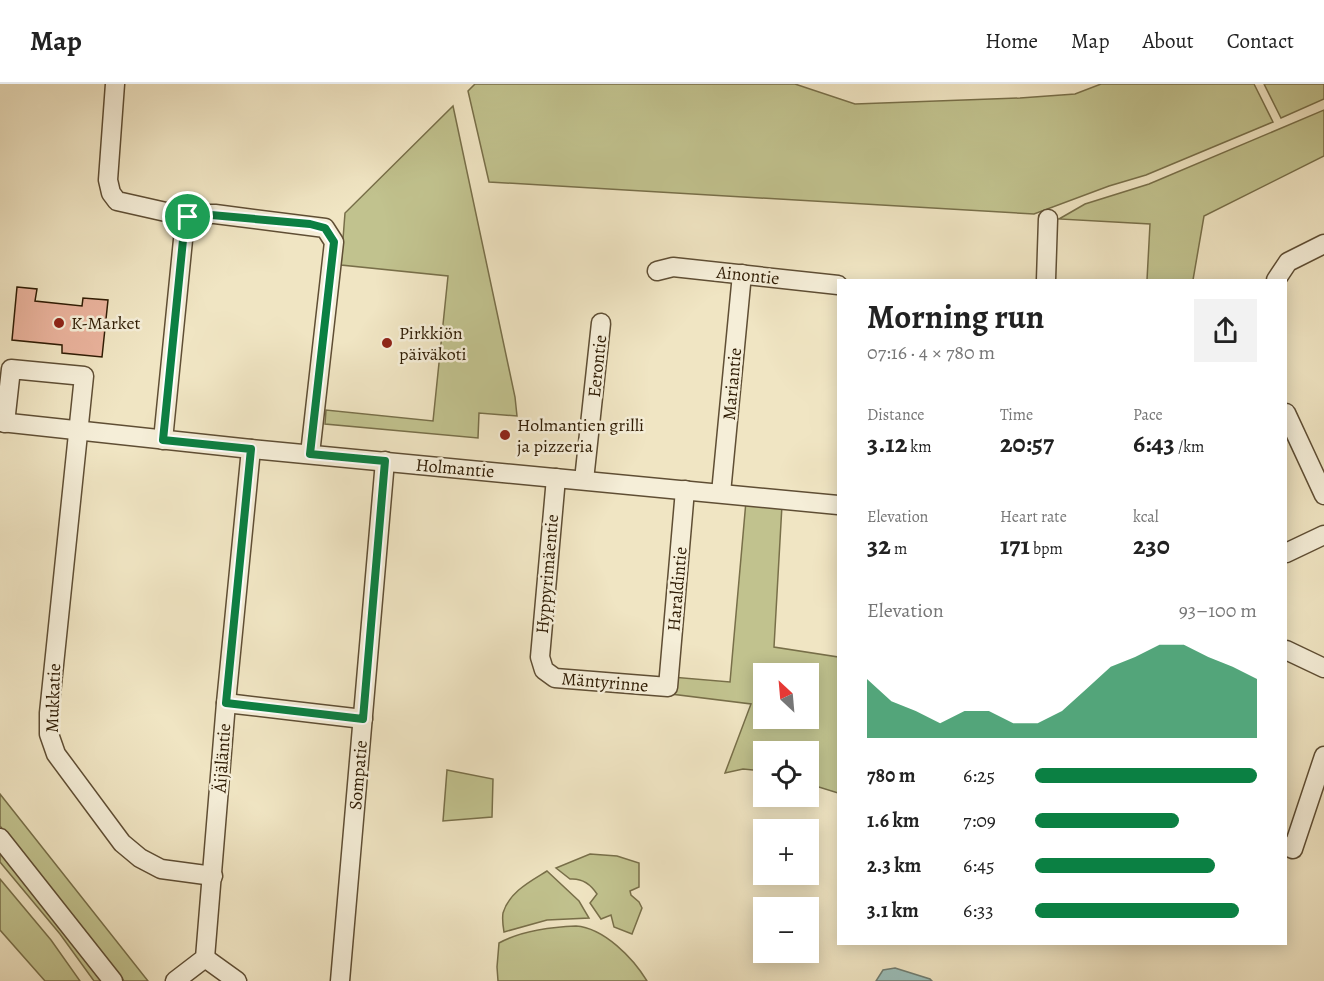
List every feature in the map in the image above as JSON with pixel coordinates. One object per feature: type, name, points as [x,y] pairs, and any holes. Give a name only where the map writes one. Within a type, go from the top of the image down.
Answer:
[{"type":"street","points":[[114,84],[108,180],[111,193],[117,201],[188,217],[215,214],[310,224],[325,228],[334,242],[310,454]]},
{"type":"street","points":[[163,440],[183,242],[188,217]]},
{"type":"street","points":[[1046,279],[1048,219]]},
{"type":"street","points":[[1277,279],[1288,262],[1324,244]]},
{"type":"street","name":"Ainontie","points":[[657,271],[673,267],[837,285]]},
{"type":"street","name":"Mariantie","points":[[721,493],[742,274]]},
{"type":"street","name":"Eerontie","points":[[584,480],[602,323]]},
{"type":"street","name":"Mukkatie","points":[[3,423],[10,369],[89,370],[79,431],[49,713],[49,734],[56,754],[122,843],[140,858],[160,869],[213,876]]},
{"type":"street","points":[[1287,415],[1324,495]]},
{"type":"street","name":"Holmantie","points":[[3,423],[837,505]]},
{"type":"street","name":"Äijäläntie","points":[[205,958],[226,703],[251,449]]},
{"type":"street","name":"Sompatie","points":[[340,981],[385,461]]},
{"type":"street","name":"Hyppyrimäentie","points":[[544,670],[540,657],[556,478]]},
{"type":"street","name":"Haraldintie","points":[[668,687],[685,490]]},
{"type":"street","points":[[1287,553],[1324,535]]},
{"type":"street","points":[[1287,650],[1324,668]]},
{"type":"street","name":"Mäntyrinne","points":[[544,670],[555,678],[668,687]]},
{"type":"street","points":[[226,703],[363,719]]},
{"type":"street","points":[[1289,847],[1324,756]]},
{"type":"street","points":[[0,838],[113,981]]},
{"type":"street","points":[[175,981],[205,958],[237,981]]},
{"type":"green space","points":[[475,84],[795,84],[855,104],[1075,94],[1101,84],[1254,84],[1273,122],[1146,175],[1034,214],[489,182],[468,91]]},
{"type":"green space","points":[[1264,84],[1324,84],[1324,99],[1281,118]]},
{"type":"green space","points":[[453,106],[515,397],[517,416],[479,413],[478,438],[325,424],[326,410],[433,421],[448,276],[341,265],[345,213]]},
{"type":"green space","points":[[1324,110],[1324,156],[1204,216],[1193,279],[1147,279],[1150,224],[1059,219],[1085,204],[1149,184]]},
{"type":"green space","points":[[746,501],[782,505],[774,647],[837,657],[837,793],[819,787],[819,741],[753,741],[753,770],[743,769],[725,773],[751,704],[671,694],[672,677],[730,682]]},
{"type":"green space","points":[[447,770],[493,779],[492,817],[443,821]]},
{"type":"green space","points":[[0,794],[148,981],[124,981],[0,826]]},
{"type":"green space","points":[[0,846],[109,981],[94,981],[60,934],[0,862]]},
{"type":"green space","points":[[590,854],[617,856],[639,863],[639,887],[630,891],[642,908],[632,934],[614,927],[611,915],[601,919],[590,903],[597,894],[589,884],[582,880],[570,879],[556,868]]},
{"type":"green space","points":[[547,871],[579,901],[589,918],[547,920],[504,932],[503,913],[510,899],[521,888]]},
{"type":"green space","points":[[0,879],[51,940],[80,981],[45,981],[0,930]]},
{"type":"green space","points":[[576,926],[587,928],[607,938],[626,954],[647,981],[498,981],[499,943],[536,930]]},
{"type":"water","points":[[895,968],[932,981],[876,981],[883,970]]},
{"type":"building","name":"K-Market","points":[[17,287],[37,289],[35,301],[82,306],[83,298],[108,300],[102,357],[62,353],[62,345],[12,340]]},
{"type":"place","name":"K-Market","points":[[59,323]]},
{"type":"place","name":"Pirkkiön päiväkoti","points":[[387,343]]},
{"type":"place","name":"Holmantien grilli ja pizzeria","points":[[505,435]]},
{"type":"route","points":[[215,214],[310,224],[325,228],[334,242],[310,454],[385,461],[363,719],[226,703],[251,449],[163,440],[184,230],[188,217],[215,214]]}]
